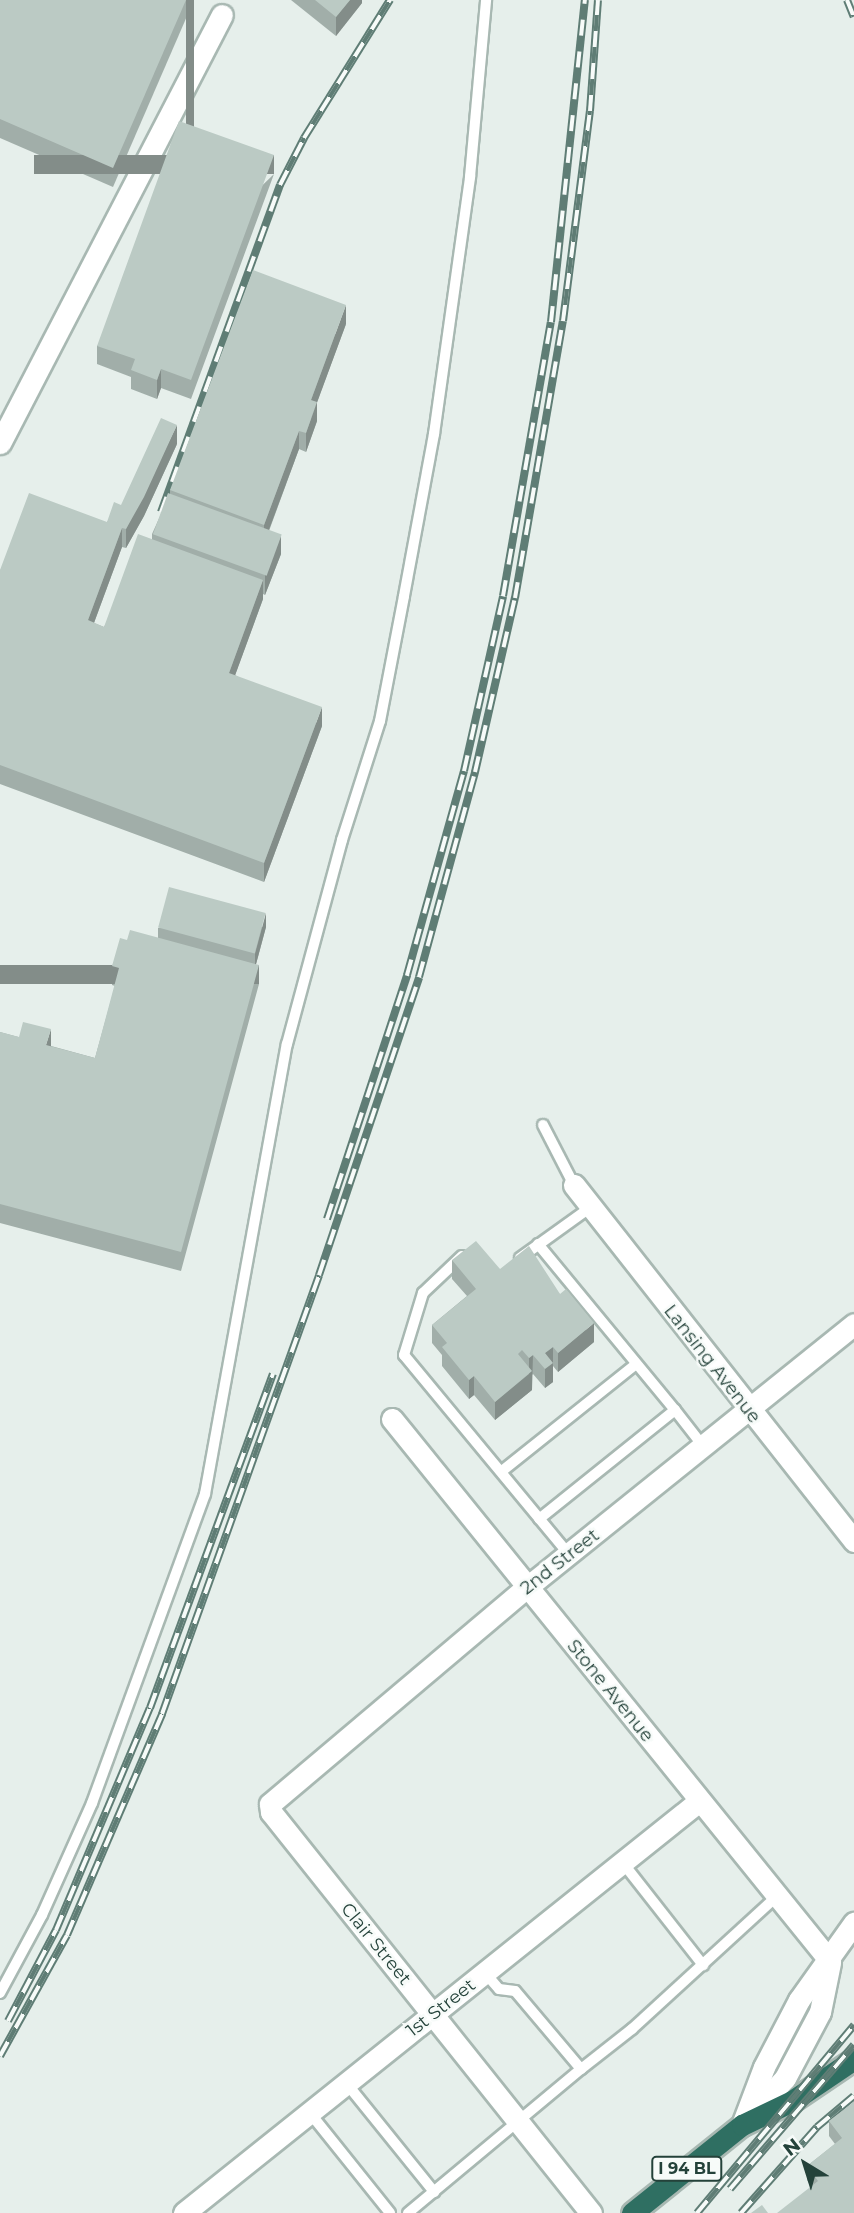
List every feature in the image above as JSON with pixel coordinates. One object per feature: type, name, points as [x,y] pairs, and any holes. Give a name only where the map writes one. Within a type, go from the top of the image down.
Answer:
[{"type":"highway","name":"I 94 BL","points":[[632,2213],[742,2125],[792,2101],[854,2059]]},
{"type":"street","points":[[0,443],[222,15]]},
{"type":"street","name":"Lansing Avenue","points":[[574,1185],[748,1411],[854,1541]]},
{"type":"street","name":"2nd Street","points":[[270,1804],[526,1588],[570,1556],[854,1324]]},
{"type":"street","name":"Stone Avenue","points":[[392,1419],[698,1802],[830,1961]]},
{"type":"street","name":"1st Street","points":[[184,2213],[698,1802]]},
{"type":"street","name":"Clair Street","points":[[270,1804],[271,1812],[591,2213]]},
{"type":"street","points":[[742,2125],[764,2067],[799,2000],[830,1961],[854,1923]]},
{"type":"lane","points":[[0,1993],[42,1915],[92,1803],[205,1494],[287,1044],[338,853],[380,720],[404,596],[434,434],[470,177],[486,0]]},
{"type":"lane","points":[[543,1125],[574,1185]]},
{"type":"lane","points":[[509,1267],[591,1207]]},
{"type":"lane","points":[[475,1244],[423,1293],[404,1355],[570,1556]]},
{"type":"lane","points":[[538,1244],[704,1447]]},
{"type":"lane","points":[[502,1471],[636,1364]]},
{"type":"lane","points":[[540,1519],[675,1410]]},
{"type":"lane","points":[[623,1863],[703,1965]]},
{"type":"lane","points":[[408,2213],[703,1965],[776,1897]]},
{"type":"lane","points":[[485,1973],[499,1989],[515,1991],[581,2069]]},
{"type":"lane","points":[[347,2084],[434,2192]]},
{"type":"lane","points":[[310,2113],[390,2213]]},
{"type":"building","points":[[0,0],[186,0],[113,168],[0,119]]},
{"type":"building","points":[[315,0],[350,0],[336,17]]},
{"type":"building","points":[[179,121],[274,155],[191,380],[161,369],[157,380],[131,370],[135,359],[97,346]]},
{"type":"building","points":[[253,270],[346,305],[311,400],[317,402],[306,433],[299,431],[264,525],[170,490]]},
{"type":"building","points":[[161,418],[177,425],[144,497],[126,529],[122,528],[88,620],[104,627],[138,534],[263,580],[229,673],[322,707],[264,863],[0,765],[0,570],[29,493],[107,522],[114,502],[121,505]]},
{"type":"building","points":[[168,493],[282,534],[267,576],[153,534]]},
{"type":"building","points":[[169,887],[266,913],[255,953],[158,928]]},
{"type":"building","points":[[130,930],[259,965],[181,1252],[0,1204],[0,1032],[19,1037],[23,1022],[51,1029],[46,1045],[95,1058],[119,968],[112,966],[120,938],[127,940]]},
{"type":"building","points":[[476,1241],[500,1269],[529,1246],[560,1294],[566,1289],[594,1323],[558,1353],[553,1347],[545,1353],[553,1363],[545,1369],[533,1355],[529,1358],[522,1350],[518,1354],[532,1371],[495,1402],[474,1376],[469,1380],[442,1347],[447,1343],[432,1325],[476,1289],[452,1260]]},
{"type":"building","points":[[854,2102],[854,2213],[777,2213],[818,2181],[807,2166],[842,2138],[829,2121]]},
{"type":"building","points":[[762,2205],[768,2213],[751,2213]]},
{"type":"railway","points":[[161,512],[280,185],[304,138],[390,0]]},
{"type":"railway","points":[[327,1219],[407,975],[464,771],[503,596],[551,322],[585,0]]},
{"type":"railway","points":[[0,2056],[67,1935],[162,1714],[319,1275],[419,977],[475,772],[515,598],[563,321],[590,111],[598,0]]},
{"type":"railway","points":[[847,0],[854,17]]},
{"type":"railway","points":[[8,2021],[56,1930],[150,1708],[273,1374]]},
{"type":"railway","points":[[697,2213],[854,2025]]},
{"type":"railway","points":[[730,2189],[854,2045]]},
{"type":"railway","points":[[741,2213],[817,2127],[854,2096]]}]
